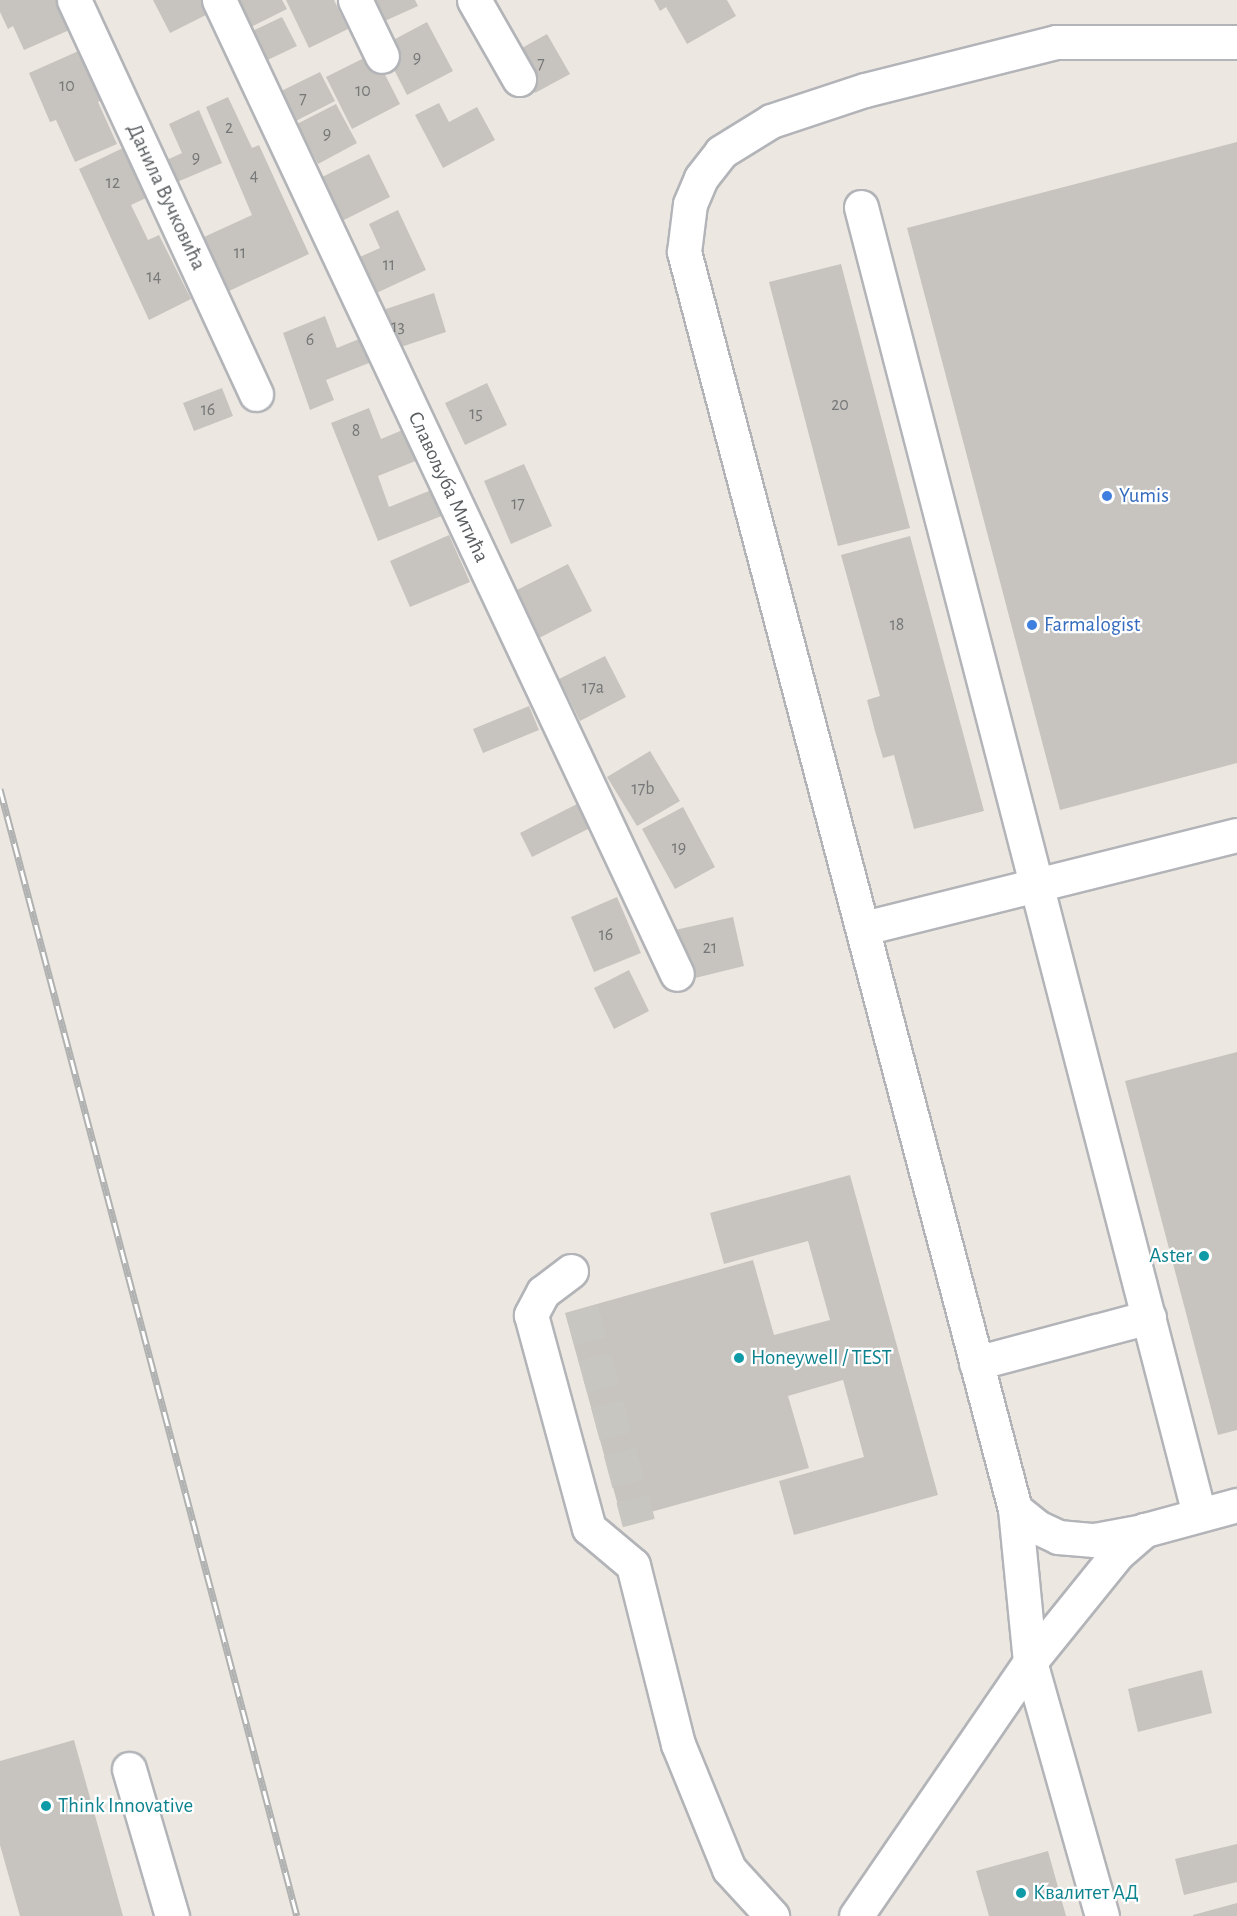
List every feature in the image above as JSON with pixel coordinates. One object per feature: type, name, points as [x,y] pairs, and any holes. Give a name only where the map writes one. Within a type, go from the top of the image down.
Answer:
[{"type":"street","name":"Данила Вучковића","points":[[74,0],[256,394]]},
{"type":"street","name":"Славољуба Митића","points":[[219,0],[677,974]]},
{"type":"street","points":[[355,0],[382,56]]},
{"type":"street","points":[[474,0],[519,79]]},
{"type":"street","points":[[1102,1916],[1030,1662],[1015,1509],[864,928],[688,277],[686,228],[700,178],[722,152],[771,121],[877,87],[1056,42],[1237,42]]},
{"type":"street","points":[[861,207],[1199,1515]]},
{"type":"street","points":[[864,928],[1237,836]]},
{"type":"street","points":[[571,1271],[543,1292],[531,1315],[589,1528],[633,1565],[678,1744],[729,1869],[772,1916]]},
{"type":"street","points":[[976,1363],[1149,1317]]},
{"type":"street","points":[[1015,1509],[1037,1527],[1058,1537],[1094,1540],[1145,1530],[1237,1505]]},
{"type":"street","points":[[856,1916],[1030,1662],[1117,1554],[1145,1530]]},
{"type":"street","points":[[129,1769],[172,1916]]},
{"type":"building","points":[[0,0],[62,0],[74,28],[24,50],[13,26],[8,29],[0,12]]},
{"type":"building","points":[[153,0],[203,0],[210,13],[170,33]]},
{"type":"building","points":[[227,0],[282,0],[287,9],[243,31]]},
{"type":"building","points":[[286,0],[334,0],[348,29],[309,48]]},
{"type":"building","points":[[365,0],[415,0],[418,6],[376,25]]},
{"type":"building","points":[[654,0],[727,0],[736,16],[687,44],[666,7],[660,11]]},
{"type":"building","points":[[282,17],[297,46],[255,66],[240,37]]},
{"type":"building","points":[[427,22],[453,71],[407,95],[382,46]]},
{"type":"building","points":[[547,34],[570,74],[535,93],[513,53]]},
{"type":"building","points":[[83,49],[104,99],[98,102],[117,144],[75,162],[56,120],[50,122],[29,73]]},
{"type":"building","points":[[374,53],[400,104],[352,129],[326,77]]},
{"type":"building","points":[[320,72],[335,101],[286,126],[271,96]]},
{"type":"building","points":[[228,97],[252,148],[259,145],[309,254],[229,291],[204,237],[252,215],[206,107]]},
{"type":"building","points":[[439,103],[449,122],[477,107],[495,140],[443,168],[415,115]]},
{"type":"building","points":[[336,104],[357,143],[318,164],[297,124]]},
{"type":"building","points":[[199,110],[222,163],[170,185],[160,163],[182,153],[169,124]]},
{"type":"building","name":"Yumis","points":[[1237,142],[1237,763],[1060,810],[907,228]]},
{"type":"building","points":[[123,148],[146,198],[131,205],[148,240],[159,235],[191,299],[149,320],[79,169]]},
{"type":"building","points":[[369,154],[390,197],[340,222],[318,179]]},
{"type":"building","points":[[398,210],[426,270],[370,296],[353,260],[380,248],[369,224]]},
{"type":"building","points":[[841,264],[910,528],[838,546],[769,282]]},
{"type":"building","points":[[434,293],[446,332],[389,351],[377,312]]},
{"type":"building","points":[[325,316],[337,348],[364,337],[374,361],[326,380],[334,400],[310,410],[283,333]]},
{"type":"building","points":[[487,383],[507,425],[465,445],[445,403]]},
{"type":"building","points":[[222,388],[233,416],[194,431],[183,403]]},
{"type":"building","points":[[369,408],[381,439],[405,429],[418,460],[378,476],[389,507],[434,489],[444,515],[378,541],[331,423]]},
{"type":"building","points":[[524,464],[552,526],[511,544],[484,481]]},
{"type":"building","points":[[449,535],[470,582],[410,607],[390,561]]},
{"type":"building","points":[[910,536],[984,811],[914,829],[894,755],[883,758],[875,731],[867,700],[880,696],[841,555]]},
{"type":"building","points":[[568,564],[592,611],[537,639],[513,592]]},
{"type":"building","points":[[605,656],[626,697],[580,721],[559,679]]},
{"type":"building","points":[[529,706],[539,730],[483,753],[473,729]]},
{"type":"building","points":[[650,751],[680,801],[637,826],[607,777]]},
{"type":"building","points":[[577,804],[590,828],[532,857],[520,833]]},
{"type":"building","points":[[683,807],[715,867],[675,889],[642,829]]},
{"type":"building","points":[[617,897],[641,953],[594,972],[571,917]]},
{"type":"building","points":[[733,917],[744,966],[687,980],[675,930]]},
{"type":"building","points":[[629,970],[649,1011],[614,1029],[594,988]]},
{"type":"building","name":"Aster","points":[[1237,1052],[1237,1430],[1218,1435],[1125,1081]]},
{"type":"building","name":"Honeywell / TEST","points":[[850,1175],[938,1495],[794,1535],[779,1481],[864,1457],[843,1380],[788,1396],[809,1468],[622,1520],[565,1313],[753,1260],[774,1335],[830,1320],[808,1241],[724,1264],[710,1213]]},
{"type":"building","points":[[1202,1670],[1212,1713],[1138,1732],[1128,1689]]},
{"type":"building","name":"Think Innovative","points":[[74,1740],[123,1916],[20,1916],[0,1845],[0,1761]]},
{"type":"building","points":[[1237,1844],[1237,1882],[1184,1895],[1175,1859]]},
{"type":"building","name":"Квалитет АД","points":[[1048,1851],[1066,1916],[989,1916],[976,1871]]},
{"type":"building","points":[[1237,1903],[1237,1916],[1193,1916],[1193,1915]]},
{"type":"tunnel","points":[[582,1309],[639,1523]]},
{"type":"railway","points":[[0,789],[297,1916]]},
{"type":"place","name":"Yumis","points":[[1107,496]]},
{"type":"place","name":"Farmalogist","points":[[1032,625]]},
{"type":"place","name":"Aster","points":[[1204,1256]]},
{"type":"place","name":"Honeywell / TEST","points":[[739,1358]]},
{"type":"place","name":"Think Innovative","points":[[46,1806]]},
{"type":"place","name":"Квалитет АД","points":[[1021,1893]]}]
